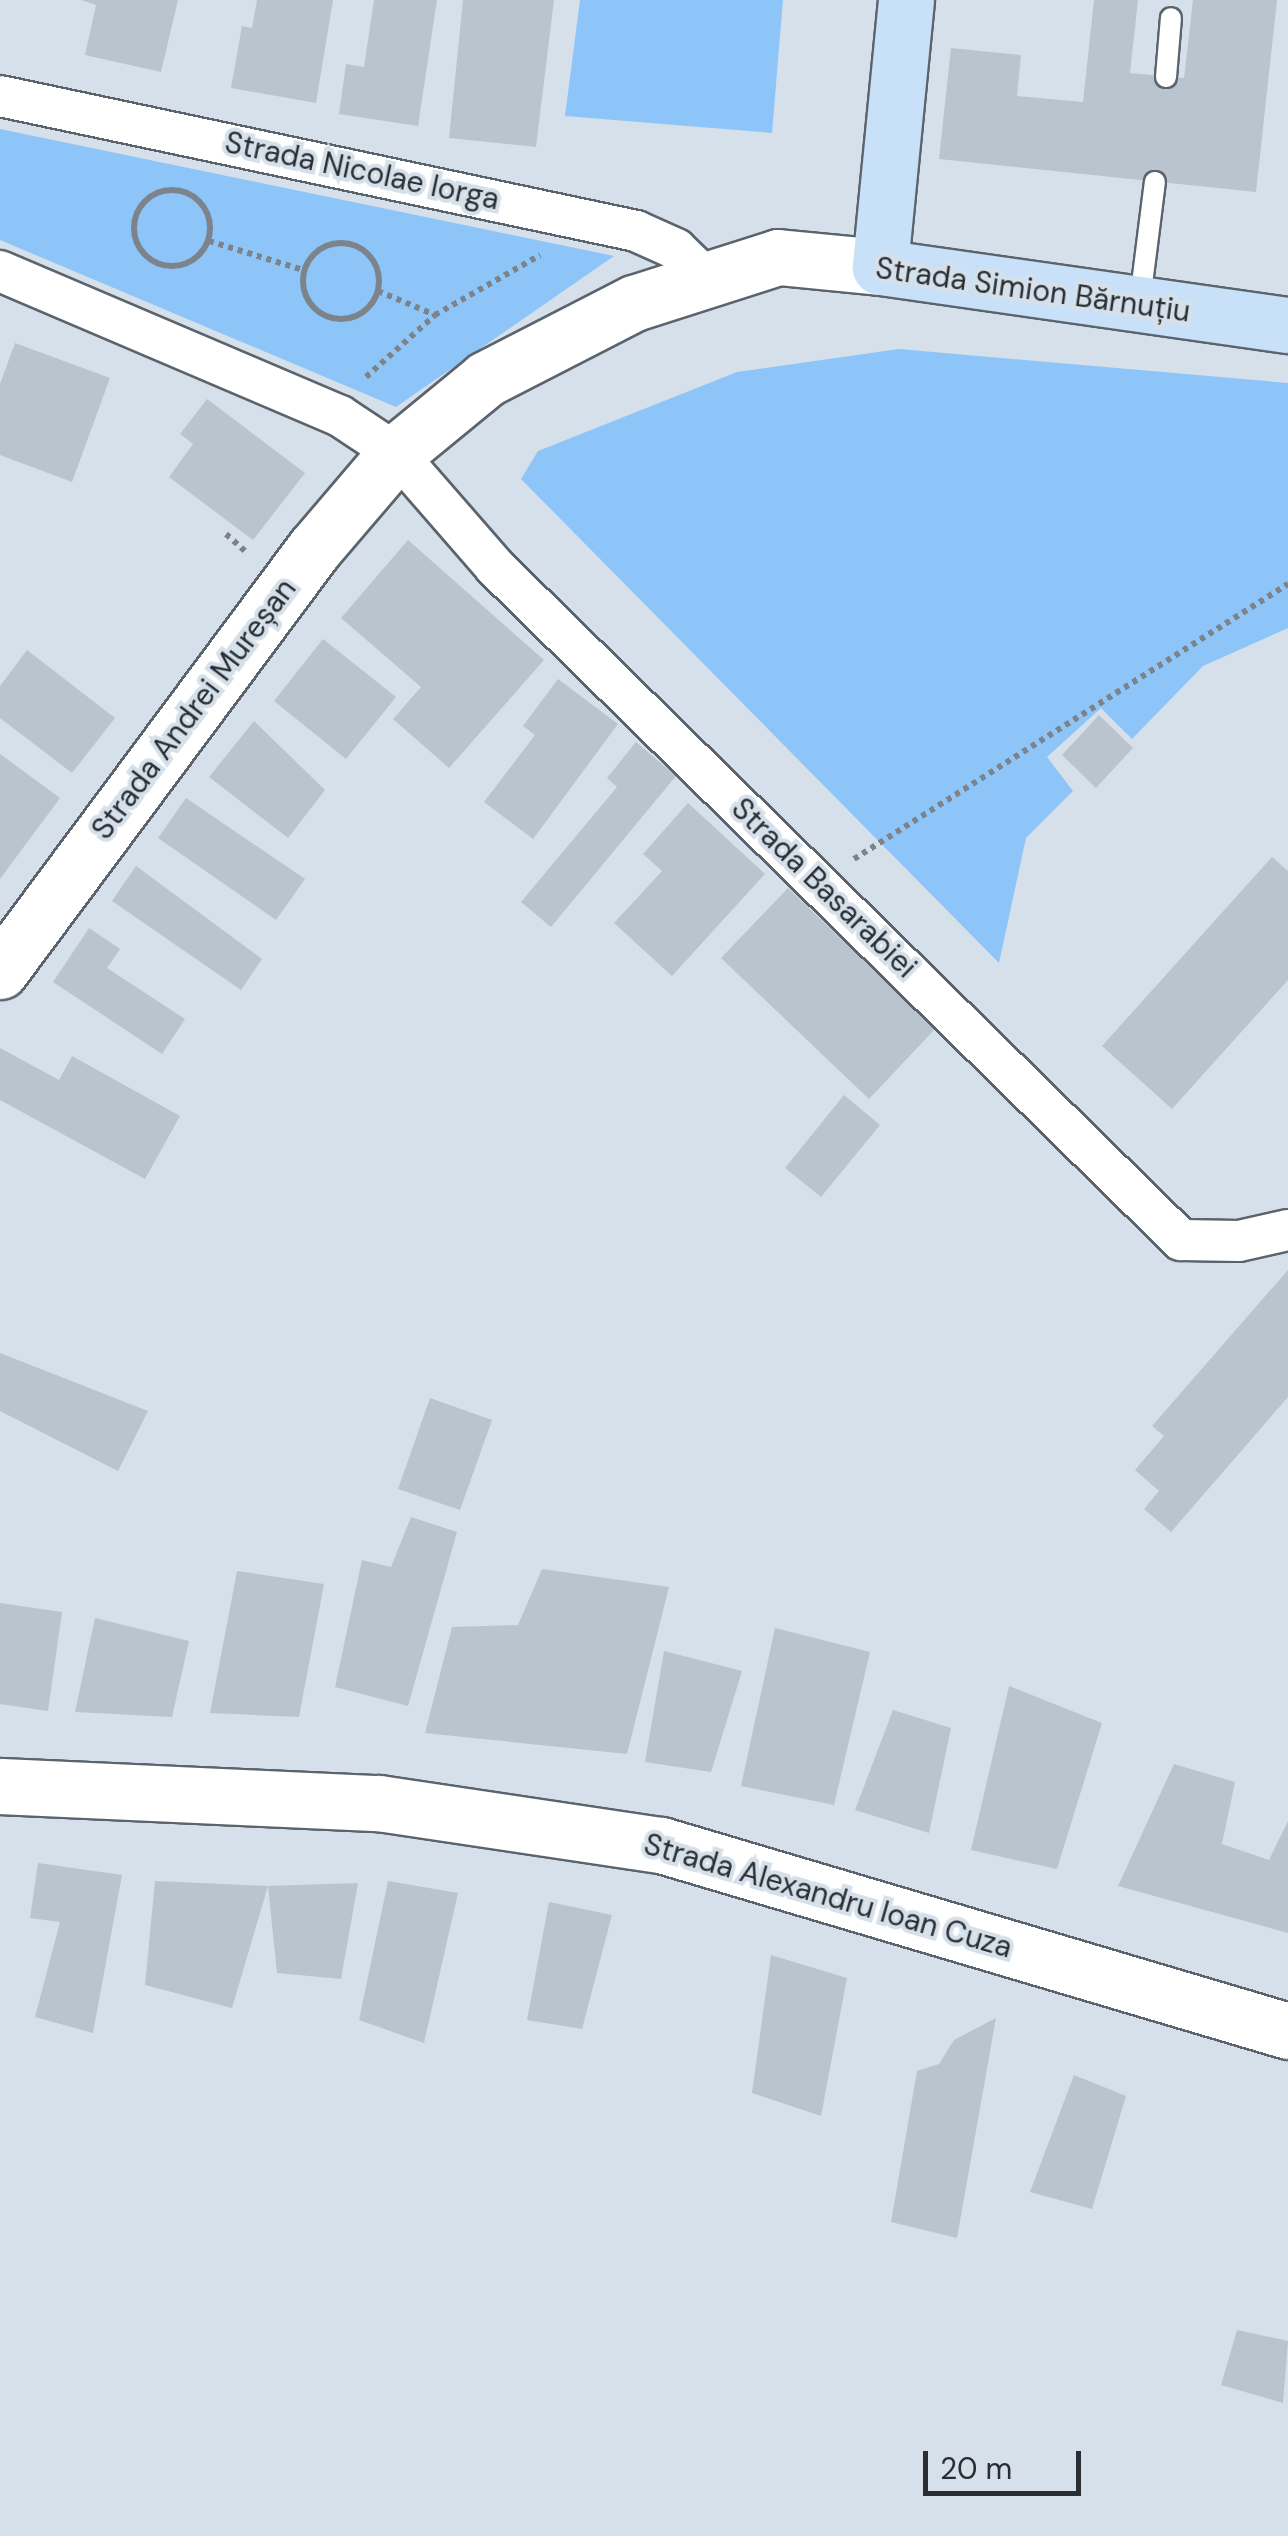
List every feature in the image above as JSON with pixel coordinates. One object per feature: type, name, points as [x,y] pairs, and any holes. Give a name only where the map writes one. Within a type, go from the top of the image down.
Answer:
[{"type":"main road","points":[[880,268],[906,0]]},
{"type":"main road","name":"Strada Simion Bărnuțiu","points":[[880,268],[1288,325]]},
{"type":"street","name":"Strada Nicolae Iorga","points":[[0,96],[547,209],[656,237],[708,280]]},
{"type":"street","name":"Strada Simion Bărnuțiu","points":[[778,257],[880,268]]},
{"type":"street","name":"Strada Andrei Mureșan","points":[[0,971],[232,653],[396,453],[486,379],[634,303],[778,257]]},
{"type":"street","points":[[0,272],[340,416],[396,453]]},
{"type":"street","name":"Strada Basarabiei","points":[[396,453],[495,567],[1181,1240],[1240,1241],[1288,1230]]},
{"type":"street","name":"Strada Alexandru Ioan Cuza","points":[[0,1786],[379,1803],[661,1844],[1288,2031]]},
{"type":"lane","points":[[1166,77],[1172,18]]},
{"type":"lane","points":[[1140,306],[1155,182]]},
{"type":"path","points":[[186,193],[210,217],[209,241],[194,260],[160,263],[135,239],[136,214],[151,195],[186,193]]},
{"type":"path","points":[[340,416],[368,373],[435,315],[539,262],[547,209]]},
{"type":"path","points":[[209,241],[303,270]]},
{"type":"path","points":[[331,243],[352,244],[369,253],[378,292],[368,309],[330,319],[302,290],[303,270],[331,243]]},
{"type":"path","points":[[378,292],[435,315]]},
{"type":"path","points":[[825,888],[864,850],[1288,584]]},
{"type":"shaded area","points":[[580,0],[783,0],[772,133],[565,116]]},
{"type":"shaded area","points":[[0,129],[614,256],[396,407],[0,240]]},
{"type":"shaded area","points":[[899,349],[1288,383],[1288,628],[1203,666],[1132,739],[1101,708],[1047,757],[1073,791],[1026,838],[999,963],[521,479],[538,451],[737,372]]},
{"type":"building","points":[[81,0],[178,0],[161,72],[85,55],[96,5]]},
{"type":"building","points":[[257,0],[333,0],[316,103],[231,88],[242,26],[252,28]]},
{"type":"building","points":[[374,0],[437,0],[418,126],[339,114],[346,64],[364,67]]},
{"type":"building","points":[[463,0],[554,0],[536,147],[449,138]]},
{"type":"building","points":[[1094,0],[1138,0],[1130,73],[1184,78],[1193,0],[1277,0],[1256,192],[939,159],[951,48],[1021,55],[1017,96],[1083,102]]},
{"type":"building","points":[[15,343],[110,378],[72,482],[0,455],[0,384]]},
{"type":"building","points":[[207,399],[305,473],[253,540],[169,477],[193,444],[180,434]]},
{"type":"building","points":[[408,540],[544,660],[449,768],[393,719],[421,687],[341,618]]},
{"type":"building","points":[[323,639],[396,697],[346,759],[274,701]]},
{"type":"building","points":[[27,650],[115,718],[72,773],[0,718],[0,686]]},
{"type":"building","points":[[558,679],[618,724],[533,839],[484,802],[535,735],[523,726]]},
{"type":"building","points":[[1099,715],[1133,748],[1096,788],[1062,755]]},
{"type":"building","points":[[254,721],[325,790],[288,838],[209,777]]},
{"type":"building","points":[[636,742],[676,776],[551,927],[521,902],[617,787],[607,778]]},
{"type":"building","points":[[0,754],[60,798],[0,879]]},
{"type":"building","points":[[186,798],[305,879],[276,920],[158,838]]},
{"type":"building","points":[[688,803],[765,874],[672,976],[614,923],[662,871],[643,854]]},
{"type":"building","points":[[1272,857],[1288,871],[1288,980],[1172,1109],[1102,1046]]},
{"type":"building","points":[[136,866],[262,959],[241,990],[112,901]]},
{"type":"building","points":[[788,888],[935,1029],[869,1099],[721,958]]},
{"type":"building","points":[[89,928],[120,949],[107,968],[185,1019],[162,1054],[53,982]]},
{"type":"building","points":[[0,1048],[59,1080],[72,1056],[180,1116],[145,1179],[0,1100]]},
{"type":"building","points":[[844,1095],[880,1125],[821,1197],[785,1168]]},
{"type":"building","points":[[1288,1270],[1288,1397],[1171,1532],[1144,1509],[1159,1491],[1135,1470],[1164,1436],[1152,1426]]},
{"type":"building","points":[[0,1353],[148,1411],[118,1471],[0,1411]]},
{"type":"building","points":[[430,1398],[492,1420],[460,1510],[398,1489]]},
{"type":"building","points":[[411,1517],[457,1532],[408,1706],[335,1687],[362,1560],[391,1567]]},
{"type":"building","points":[[542,1569],[669,1587],[627,1754],[425,1733],[452,1627],[518,1625]]},
{"type":"building","points":[[237,1571],[324,1584],[299,1717],[210,1713]]},
{"type":"building","points":[[0,1603],[62,1612],[48,1711],[0,1704]]},
{"type":"building","points":[[95,1618],[189,1641],[172,1717],[75,1712]]},
{"type":"building","points":[[775,1628],[870,1652],[834,1805],[741,1786]]},
{"type":"building","points":[[664,1651],[742,1671],[711,1772],[645,1762]]},
{"type":"building","points":[[1009,1686],[1102,1723],[1057,1869],[971,1850]]},
{"type":"building","points":[[893,1710],[951,1728],[929,1833],[855,1810]]},
{"type":"building","points":[[1174,1764],[1235,1782],[1222,1844],[1269,1860],[1288,1821],[1288,1933],[1118,1886]]},
{"type":"building","points":[[38,1863],[122,1875],[93,2033],[35,2017],[60,1922],[30,1918]]},
{"type":"building","points":[[155,1881],[268,1886],[232,2008],[145,1985]]},
{"type":"building","points":[[388,1881],[458,1893],[424,2043],[359,2020]]},
{"type":"building","points":[[358,1883],[341,1979],[277,1973],[268,1886]]},
{"type":"building","points":[[549,1902],[612,1915],[582,2029],[527,2020]]},
{"type":"building","points":[[771,1955],[847,1978],[821,2116],[752,2093]]},
{"type":"building","points":[[996,2018],[957,2238],[891,2222],[917,2071],[939,2064],[954,2040]]},
{"type":"building","points":[[1074,2075],[1126,2096],[1092,2209],[1030,2192]]},
{"type":"building","points":[[1237,2330],[1288,2341],[1283,2403],[1221,2385]]}]
